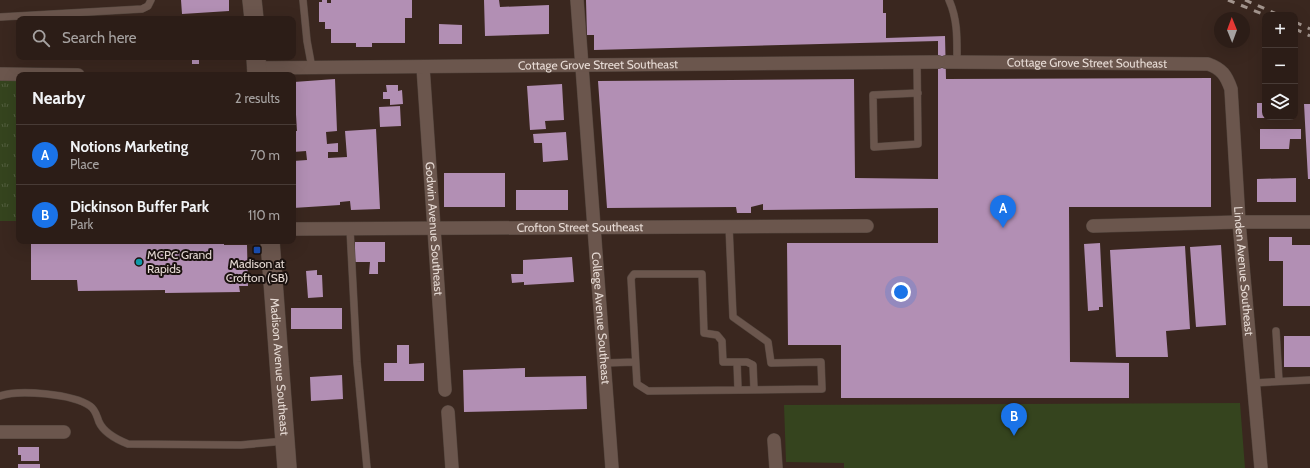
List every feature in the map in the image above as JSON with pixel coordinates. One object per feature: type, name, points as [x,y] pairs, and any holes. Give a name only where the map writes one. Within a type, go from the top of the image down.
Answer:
[{"type":"street","points":[[252,0],[254,16]]},
{"type":"street","name":"College Avenue Southeast","points":[[577,0],[612,468]]},
{"type":"street","name":"Cottage Grove Street Southeast","points":[[257,67],[312,68],[947,62],[1208,64],[1218,68],[1226,74]]},
{"type":"street","name":"Godwin Avenue Southeast","points":[[423,67],[444,390]]},
{"type":"street","points":[[0,74],[16,74]]},
{"type":"street","name":"Linden Avenue Southeast","points":[[1226,74],[1231,89],[1239,222],[1261,468]]},
{"type":"street","points":[[1092,226],[1239,222],[1310,222]]},
{"type":"street","name":"Crofton Street Southeast","points":[[296,229],[867,226]]},
{"type":"street","name":"Madison Avenue Southeast","points":[[270,244],[287,468]]},
{"type":"street","points":[[448,412],[452,468]]},
{"type":"street","points":[[0,432],[64,432]]},
{"type":"street","points":[[774,440],[776,468]]},
{"type":"lane","points":[[18,16],[142,9],[148,6],[151,0]]},
{"type":"lane","points":[[303,0],[307,42],[312,68]]},
{"type":"lane","points":[[947,62],[957,28],[954,11],[949,0]]},
{"type":"lane","points":[[0,17],[16,16]]},
{"type":"lane","points":[[917,62],[918,93],[918,144],[874,147],[874,95],[918,93]]},
{"type":"lane","points":[[729,226],[733,317],[768,342],[771,363],[821,362],[822,389],[648,391],[637,384],[631,278],[634,274],[702,274],[704,333],[717,334],[722,341],[723,362],[747,362],[753,365],[754,389]]},
{"type":"lane","points":[[350,229],[357,362],[366,468]]},
{"type":"lane","points":[[1276,331],[1279,381]]},
{"type":"lane","points":[[605,363],[635,362]]},
{"type":"lane","points":[[737,362],[738,390]]},
{"type":"lane","points":[[1253,383],[1310,380]]},
{"type":"lane","points":[[0,396],[8,393],[43,393],[81,402],[91,407],[100,424],[107,431],[119,440],[128,444],[241,445],[285,441]]},
{"type":"green space","points":[[0,78],[16,78],[16,221],[0,221]]},
{"type":"green space","points":[[1240,403],[1245,468],[844,468],[844,463],[786,462],[784,405]]},
{"type":"building","points":[[181,0],[229,0],[229,11],[182,14]]},
{"type":"building","points":[[322,0],[327,0],[327,3],[331,3],[331,0],[412,0],[412,18],[405,18],[405,43],[372,43],[372,47],[356,47],[356,43],[331,43],[331,29],[325,29],[325,22],[319,22],[319,2],[322,2]]},
{"type":"building","points":[[484,0],[499,0],[500,7],[549,5],[549,34],[485,36]]},
{"type":"building","points":[[586,0],[883,0],[883,13],[886,13],[886,38],[945,36],[946,79],[1211,78],[1211,207],[1069,207],[1070,362],[1129,363],[1129,398],[841,398],[841,345],[788,345],[787,243],[938,243],[938,208],[763,210],[763,204],[751,207],[751,213],[737,213],[736,207],[607,208],[598,81],[854,79],[855,178],[938,179],[938,41],[594,50],[594,35],[587,35]]},
{"type":"building","points":[[439,24],[462,25],[462,44],[439,44]]},
{"type":"building","points":[[192,60],[199,60],[199,64],[192,64]]},
{"type":"building","points":[[335,79],[337,131],[326,132],[327,144],[338,143],[338,152],[328,152],[328,158],[347,157],[345,131],[376,129],[380,209],[351,210],[350,201],[340,202],[340,205],[296,208],[296,161],[307,160],[306,151],[296,152],[296,82]]},
{"type":"building","points":[[562,84],[564,120],[545,121],[546,129],[530,130],[527,86]]},
{"type":"building","points":[[386,85],[398,85],[398,91],[402,90],[403,104],[390,105],[390,99],[383,99],[383,92],[387,92]]},
{"type":"building","points":[[1257,103],[1262,103],[1262,118],[1257,118]]},
{"type":"building","points":[[1304,104],[1310,104],[1310,179],[1308,179]]},
{"type":"building","points":[[400,106],[401,126],[380,127],[379,107]]},
{"type":"building","points":[[1260,129],[1301,129],[1301,139],[1290,139],[1289,149],[1260,149]]},
{"type":"building","points":[[566,132],[568,160],[543,162],[542,143],[534,143],[533,134]]},
{"type":"building","points":[[444,173],[505,173],[505,207],[444,207]]},
{"type":"building","points":[[1296,178],[1296,202],[1257,202],[1257,179]]},
{"type":"building","points":[[516,190],[568,190],[568,210],[516,210]]},
{"type":"building","points":[[1269,237],[1292,237],[1292,245],[1310,245],[1310,306],[1283,306],[1283,261],[1269,261]]},
{"type":"building","points":[[355,242],[385,242],[385,262],[378,262],[378,274],[369,274],[370,262],[354,262]]},
{"type":"building","points":[[1100,243],[1103,307],[1099,307],[1099,310],[1088,311],[1084,244]]},
{"type":"building","name":"MCPC Grand Rapids","points":[[31,244],[247,245],[248,286],[239,286],[240,292],[165,293],[165,290],[78,291],[77,280],[31,280]]},
{"type":"building","points":[[1221,245],[1226,325],[1196,327],[1190,247]]},
{"type":"building","points":[[1185,246],[1190,329],[1166,331],[1168,357],[1116,357],[1110,250]]},
{"type":"building","points":[[572,257],[574,282],[524,285],[524,282],[512,283],[511,274],[523,274],[523,260]]},
{"type":"building","points":[[317,270],[317,275],[322,275],[323,297],[308,298],[306,271]]},
{"type":"building","points":[[291,308],[342,308],[342,329],[291,329]]},
{"type":"building","points":[[1284,336],[1310,336],[1310,367],[1284,367]]},
{"type":"building","points":[[397,345],[409,345],[409,364],[424,363],[424,381],[384,381],[384,363],[397,363]]},
{"type":"building","points":[[525,368],[525,377],[586,376],[587,409],[464,412],[463,370]]},
{"type":"building","points":[[342,375],[343,399],[311,401],[310,377]]},
{"type":"building","points":[[18,447],[39,447],[39,461],[21,461],[21,455],[18,455]]},
{"type":"building","points":[[18,464],[40,464],[40,468],[18,468]]},
{"type":"railway","points":[[1228,0],[1262,14]]},
{"type":"railway","points":[[1245,0],[1272,12]]},
{"type":"railway","points":[[1298,23],[1310,29]]},
{"type":"railway","points":[[1298,30],[1310,36]]},
{"type":"place","name":"Notions Marketing","points":[[1003,228]]},
{"type":"place","name":"Madison at Crofton (SB)","points":[[257,250]]},
{"type":"place","name":"MCPC Grand Rapids","points":[[139,262]]},
{"type":"place","name":"Dickinson Buffer Park","points":[[1014,436]]}]
